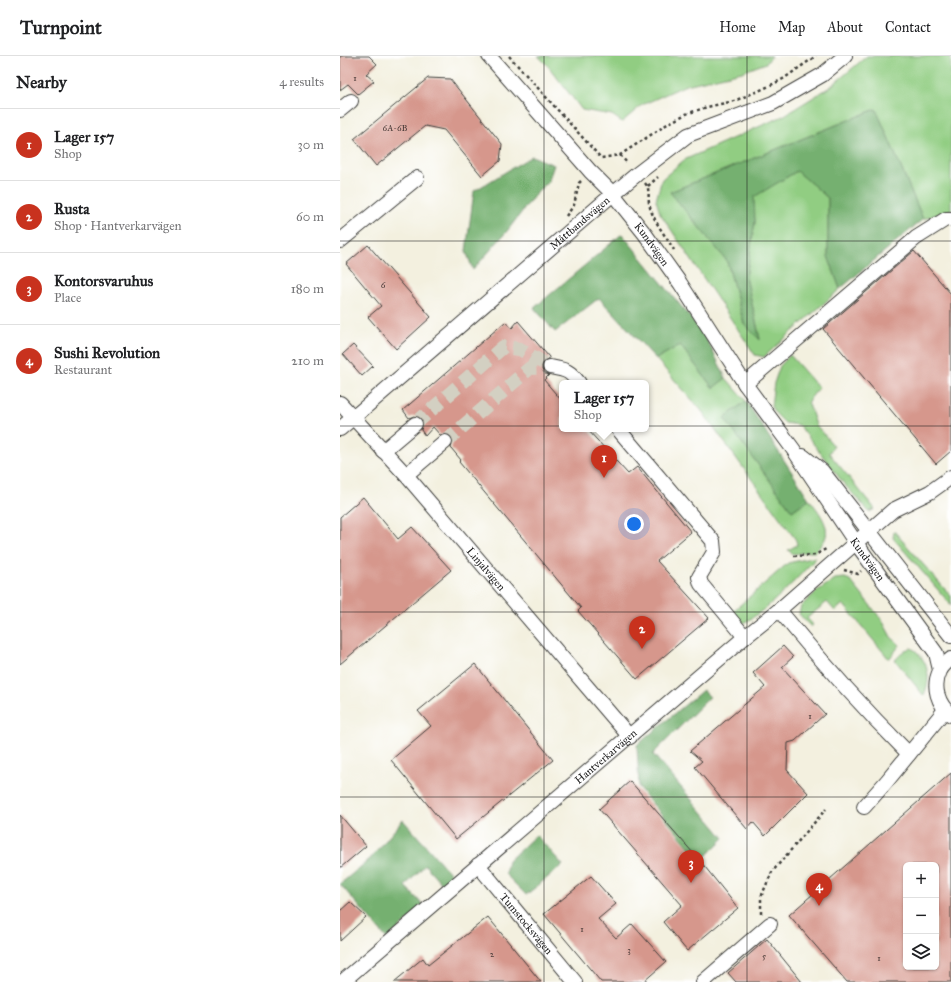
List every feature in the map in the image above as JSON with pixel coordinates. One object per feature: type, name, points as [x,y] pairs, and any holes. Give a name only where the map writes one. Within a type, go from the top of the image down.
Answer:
[{"type":"street","name":"Kundvägen","points":[[488,56],[613,194],[645,234],[680,283],[745,384],[793,449],[856,542],[936,653],[940,670]]},
{"type":"street","name":"Måttbandsvägen","points":[[340,429],[613,194],[688,135],[773,103],[822,75],[844,56]]},
{"type":"street","points":[[340,110],[351,101]]},
{"type":"street","points":[[340,241],[417,178]]},
{"type":"street","points":[[745,384],[916,238],[946,219],[951,219]]},
{"type":"street","points":[[550,367],[565,370],[571,373],[577,380]]},
{"type":"street","name":"Linjalvägen","points":[[340,403],[406,476],[630,737]]},
{"type":"street","points":[[383,451],[415,424]]},
{"type":"street","points":[[621,432],[713,541],[714,552],[698,578],[701,584],[745,637]]},
{"type":"street","points":[[406,476],[445,442]]},
{"type":"street","name":"Kundvägen","points":[[793,449],[822,471],[951,636]]},
{"type":"street","name":"Hantverkarvägen","points":[[342,982],[745,637],[779,610],[893,510],[930,492],[951,477]]},
{"type":"street","points":[[779,610],[804,641],[840,681],[909,754]]},
{"type":"street","points":[[864,807],[909,754],[948,712],[941,705],[937,693],[936,681],[940,670],[951,659]]},
{"type":"street","name":"Tumstocksvägen","points":[[478,865],[575,982]]},
{"type":"street","points":[[702,982],[767,927]]},
{"type":"path","points":[[509,56],[601,158],[620,155],[669,123],[686,114],[706,107],[734,101],[763,89],[783,79],[816,56]]},
{"type":"path","points":[[648,186],[649,204],[655,218],[675,251]]},
{"type":"path","points":[[767,927],[761,920],[760,897],[772,872],[826,809]]},
{"type":"green space","points":[[538,56],[772,56],[766,63],[742,72],[686,85],[642,105],[622,122],[612,115],[582,110],[548,66]]},
{"type":"green space","points":[[867,56],[951,57],[951,210],[923,219],[876,109],[670,192],[727,261],[744,324],[760,339],[746,277],[755,222],[753,197],[797,171],[828,198],[828,256],[840,289],[764,357],[755,355],[660,213],[656,200],[662,179],[684,160],[783,116],[830,87]]},
{"type":"green space","points":[[876,109],[923,219],[840,289],[828,256],[828,198],[797,171],[754,197],[755,222],[746,277],[760,340],[744,324],[727,261],[670,192]]},
{"type":"green space","points":[[532,156],[554,165],[548,182],[534,196],[508,230],[473,270],[466,251],[474,191]]},
{"type":"green space","points":[[622,234],[704,334],[726,378],[713,388],[680,345],[656,359],[599,298],[555,332],[534,308]]},
{"type":"green space","points":[[680,345],[713,388],[726,378],[746,401],[724,418],[792,511],[809,499],[819,513],[825,523],[826,534],[824,541],[815,552],[792,554],[788,550],[797,545],[796,540],[701,410],[656,359]]},
{"type":"green space","points":[[790,355],[819,388],[808,401],[816,425],[834,446],[829,453],[875,509],[869,512],[844,484],[799,425],[785,423],[774,412],[771,406],[774,383],[780,366]]},
{"type":"green space","points":[[746,401],[809,499],[792,511],[724,418]]},
{"type":"green space","points":[[894,531],[951,596],[951,605],[893,538]]},
{"type":"green space","points":[[816,558],[773,602],[744,623],[737,621],[732,612],[788,563]]},
{"type":"green space","points":[[845,578],[850,580],[882,620],[891,637],[900,645],[889,659],[843,604],[835,611],[827,602],[807,618],[813,625],[811,627],[799,614],[801,606],[816,592],[835,579]]},
{"type":"green space","points":[[911,648],[918,653],[926,666],[928,682],[924,696],[895,660],[905,650]]},
{"type":"green space","points":[[703,690],[710,697],[653,754],[724,838],[701,861],[639,788],[637,745]]},
{"type":"green space","points":[[403,820],[451,874],[448,881],[443,885],[425,865],[405,886],[424,906],[387,939],[340,884],[370,859]]},
{"type":"green space","points":[[536,835],[563,865],[526,895],[505,874],[508,861]]},
{"type":"building","points":[[340,56],[369,56],[377,64],[366,74],[374,81],[358,94],[348,84],[340,90]]},
{"type":"building","points":[[428,78],[450,79],[502,144],[500,161],[482,176],[444,130],[425,126],[376,166],[354,139]]},
{"type":"building","points":[[368,245],[431,317],[396,349],[368,317],[381,306],[346,264]]},
{"type":"building","points":[[914,251],[951,294],[951,451],[936,464],[823,329]]},
{"type":"building","points":[[518,321],[549,357],[549,359],[544,361],[542,370],[545,374],[549,375],[544,380],[559,398],[559,432],[590,432],[628,474],[637,467],[691,532],[657,561],[709,618],[637,679],[578,611],[581,608],[459,462],[461,460],[451,448],[453,441],[451,436],[444,434],[440,435],[433,427],[425,436],[421,430],[423,423],[421,418],[414,416],[409,418],[403,410],[505,322],[512,328]]},
{"type":"building","points":[[353,345],[373,366],[362,376],[343,354]]},
{"type":"building","points":[[363,497],[398,539],[412,527],[451,570],[340,664],[340,517]]},
{"type":"building","points":[[783,646],[793,657],[782,667],[825,714],[795,741],[788,743],[787,770],[808,793],[765,836],[753,822],[747,829],[695,767],[702,761],[690,751],[765,687],[753,673]]},
{"type":"building","points":[[475,664],[553,760],[456,839],[391,760],[431,726],[418,711]]},
{"type":"building","points":[[951,773],[951,982],[847,982],[789,915]]},
{"type":"building","points":[[630,781],[701,862],[738,908],[687,951],[663,922],[682,905],[599,809]]},
{"type":"building","points":[[340,815],[366,846],[340,868]]},
{"type":"building","points":[[591,876],[616,904],[598,919],[616,938],[632,924],[666,962],[643,982],[601,982],[544,914]]},
{"type":"building","points":[[350,902],[366,917],[340,941],[340,911]]},
{"type":"building","points":[[488,917],[541,982],[394,982],[423,958],[428,965]]},
{"type":"building","points":[[767,939],[802,982],[736,982],[728,973]]},
{"type":"tunnel","points":[[415,424],[503,347],[520,349],[550,367]]},
{"type":"tunnel","points":[[445,442],[530,368],[550,367]]},
{"type":"place","name":"Lager 157","points":[[604,478]]},
{"type":"place","name":"Rusta","points":[[642,649]]},
{"type":"place","name":"Kontorsvaruhus","points":[[691,883]]},
{"type":"place","name":"Sushi Revolution","points":[[819,906]]}]
